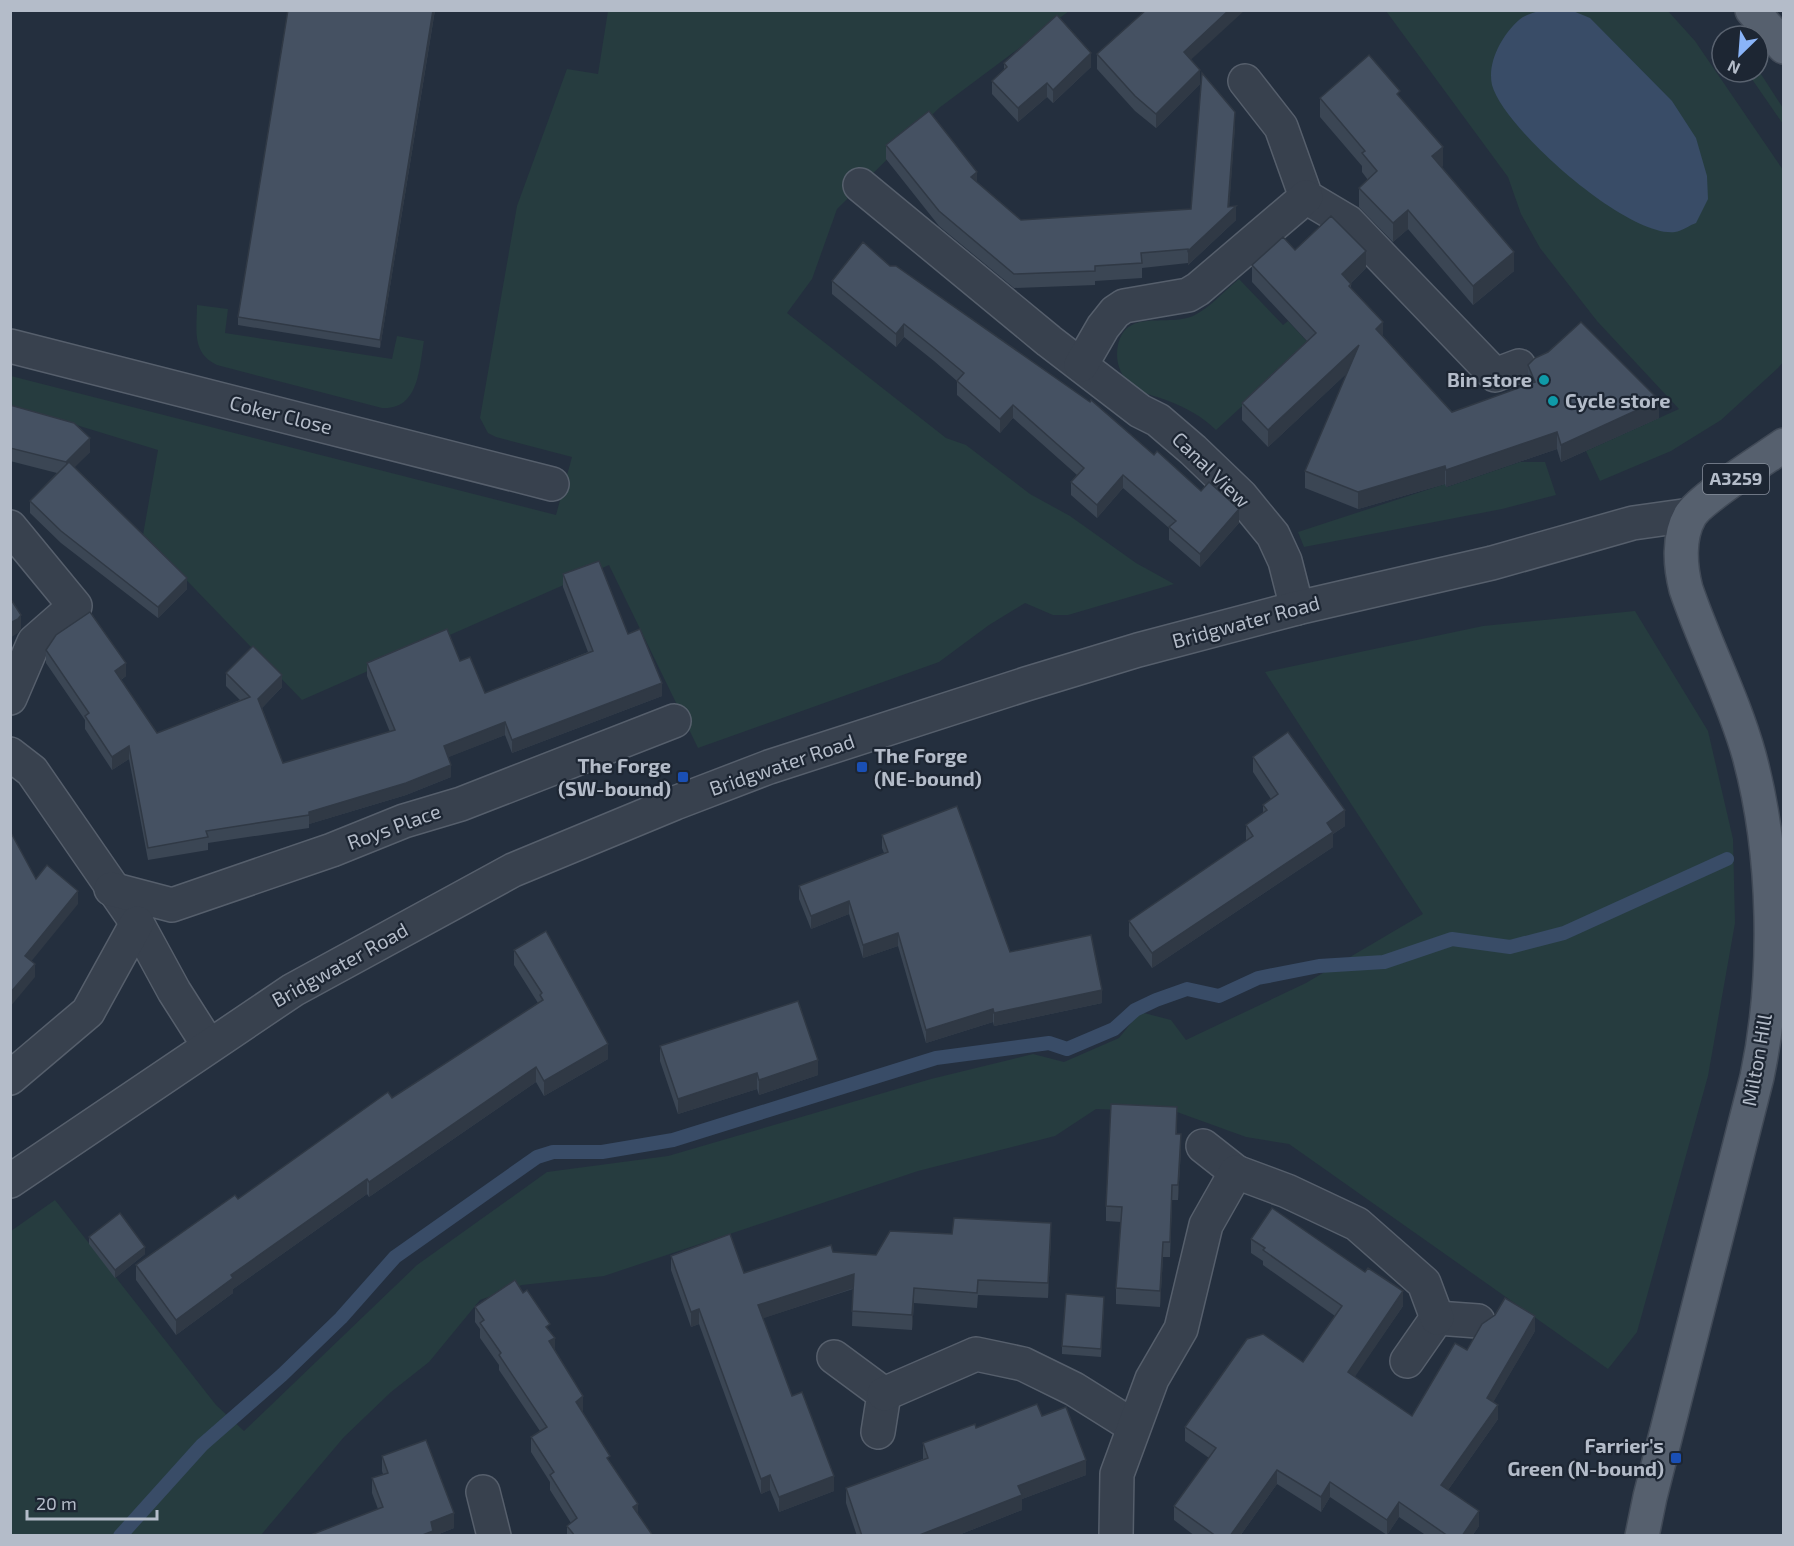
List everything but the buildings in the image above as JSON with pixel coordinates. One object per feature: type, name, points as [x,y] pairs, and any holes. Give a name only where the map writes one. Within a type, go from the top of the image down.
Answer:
[{"type":"main road","points":[[1752,10],[1784,47]]},
{"type":"main road","name":"A3259","points":[[1690,515],[1702,503],[1784,445]]},
{"type":"main road","name":"Milton Hill","points":[[1642,1536],[1757,1077],[1765,1026],[1768,974],[1768,881],[1762,817],[1749,755],[1735,712],[1691,606],[1682,575],[1683,538],[1690,515]]},
{"type":"street","points":[[1245,81],[1281,126],[1306,197],[1348,222],[1495,375],[1519,366]]},
{"type":"street","name":"Canal View","points":[[860,185],[1081,365],[1140,411],[1166,426],[1252,509],[1267,526],[1280,549],[1297,608]]},
{"type":"street","points":[[1081,365],[1115,312],[1134,303],[1188,295],[1306,197]]},
{"type":"street","name":"Coker Close","points":[[10,346],[552,484]]},
{"type":"street","name":"Bridgwater Road","points":[[10,1181],[293,990],[513,870],[675,803],[769,767],[1026,684],[1297,608],[1492,563],[1633,523],[1690,515]]},
{"type":"street","points":[[10,527],[75,606],[34,642],[10,698]]},
{"type":"street","name":"Roys Place","points":[[111,889],[172,905],[332,850],[404,821],[461,804],[674,721]]},
{"type":"street","points":[[10,754],[32,771],[111,889],[137,923],[174,991],[209,1046]]},
{"type":"street","points":[[10,1078],[88,1012],[137,923]]},
{"type":"street","points":[[1203,1146],[1236,1172],[1287,1191],[1357,1224],[1424,1283],[1437,1318]]},
{"type":"street","points":[[1116,1536],[1117,1474],[1152,1379],[1181,1329],[1206,1225],[1236,1172]]},
{"type":"street","points":[[1437,1318],[1478,1321]]},
{"type":"street","points":[[1407,1360],[1437,1318]]},
{"type":"street","points":[[884,1394],[976,1354],[1023,1364],[1074,1389],[1134,1426]]},
{"type":"street","points":[[834,1357],[884,1394]]},
{"type":"street","points":[[879,1432],[884,1394]]},
{"type":"street","points":[[483,1492],[494,1536]]},
{"type":"green space","points":[[608,11],[1069,11],[939,108],[837,209],[812,279],[787,313],[946,438],[966,445],[1030,494],[1070,516],[1136,563],[1174,584],[1068,615],[1053,615],[1025,603],[989,625],[939,662],[698,748],[609,565],[302,700],[143,535],[158,450],[11,405],[11,376],[556,515],[572,457],[496,437],[488,433],[480,418],[517,206],[567,69],[598,74]]},
{"type":"green space","points":[[1386,11],[1668,11],[1695,41],[1710,63],[1710,84],[1724,84],[1783,170],[1784,361],[1721,420],[1671,451],[1600,481],[1586,451],[1679,409],[1597,321],[1540,248],[1521,214],[1508,177]]},
{"type":"green space","points":[[1755,84],[1767,84],[1783,108],[1783,124]]},
{"type":"green space","points":[[1239,279],[1283,325],[1288,321],[1315,350],[1276,375],[1216,430],[1205,420],[1186,409],[1132,386],[1121,372],[1117,354],[1120,339],[1126,329],[1146,321],[1182,319],[1193,316],[1211,304]]},
{"type":"green space","points":[[197,305],[228,309],[225,333],[392,359],[397,336],[424,341],[415,386],[403,402],[394,407],[382,408],[217,365],[203,354],[199,347],[196,331]]},
{"type":"green space","points":[[1520,462],[1545,462],[1556,495],[1502,509],[1304,547],[1298,532],[1445,484],[1447,487]]},
{"type":"green space","points":[[1635,611],[1708,731],[1733,839],[1735,923],[1708,1076],[1637,1332],[1608,1369],[1289,1144],[1246,1137],[1177,1112],[1096,1109],[1055,1136],[918,1171],[604,1276],[522,1285],[480,1300],[429,1362],[391,1392],[344,1437],[261,1535],[11,1536],[11,1231],[55,1200],[216,1405],[244,1431],[417,1265],[547,1172],[668,1156],[931,1079],[1033,1054],[1064,1062],[1119,1038],[1140,1012],[1171,1020],[1186,1040],[1306,983],[1423,914],[1265,672],[1483,626]]},
{"type":"water","points":[[1539,11],[1573,11],[1590,18],[1672,101],[1696,138],[1707,176],[1708,199],[1696,223],[1675,232],[1654,229],[1628,218],[1570,177],[1519,127],[1501,104],[1492,85],[1491,76],[1497,50],[1507,33],[1519,20]]},
{"type":"waterway","points":[[120,1536],[202,1445],[282,1375],[341,1318],[395,1257],[537,1157],[553,1152],[602,1152],[673,1140],[936,1058],[1049,1043],[1067,1049],[1114,1029],[1135,1010],[1187,989],[1219,996],[1258,978],[1319,966],[1384,962],[1452,939],[1510,947],[1564,933],[1727,859]]},
{"type":"place","name":"Bin store","points":[[1544,380]]},
{"type":"place","name":"Cycle store","points":[[1553,401]]},
{"type":"place","name":"The Forge (NE-bound)","points":[[862,767]]},
{"type":"place","name":"The Forge (SW-bound)","points":[[683,777]]},
{"type":"place","name":"Farrier's Green (N-bound)","points":[[1676,1458]]}]
